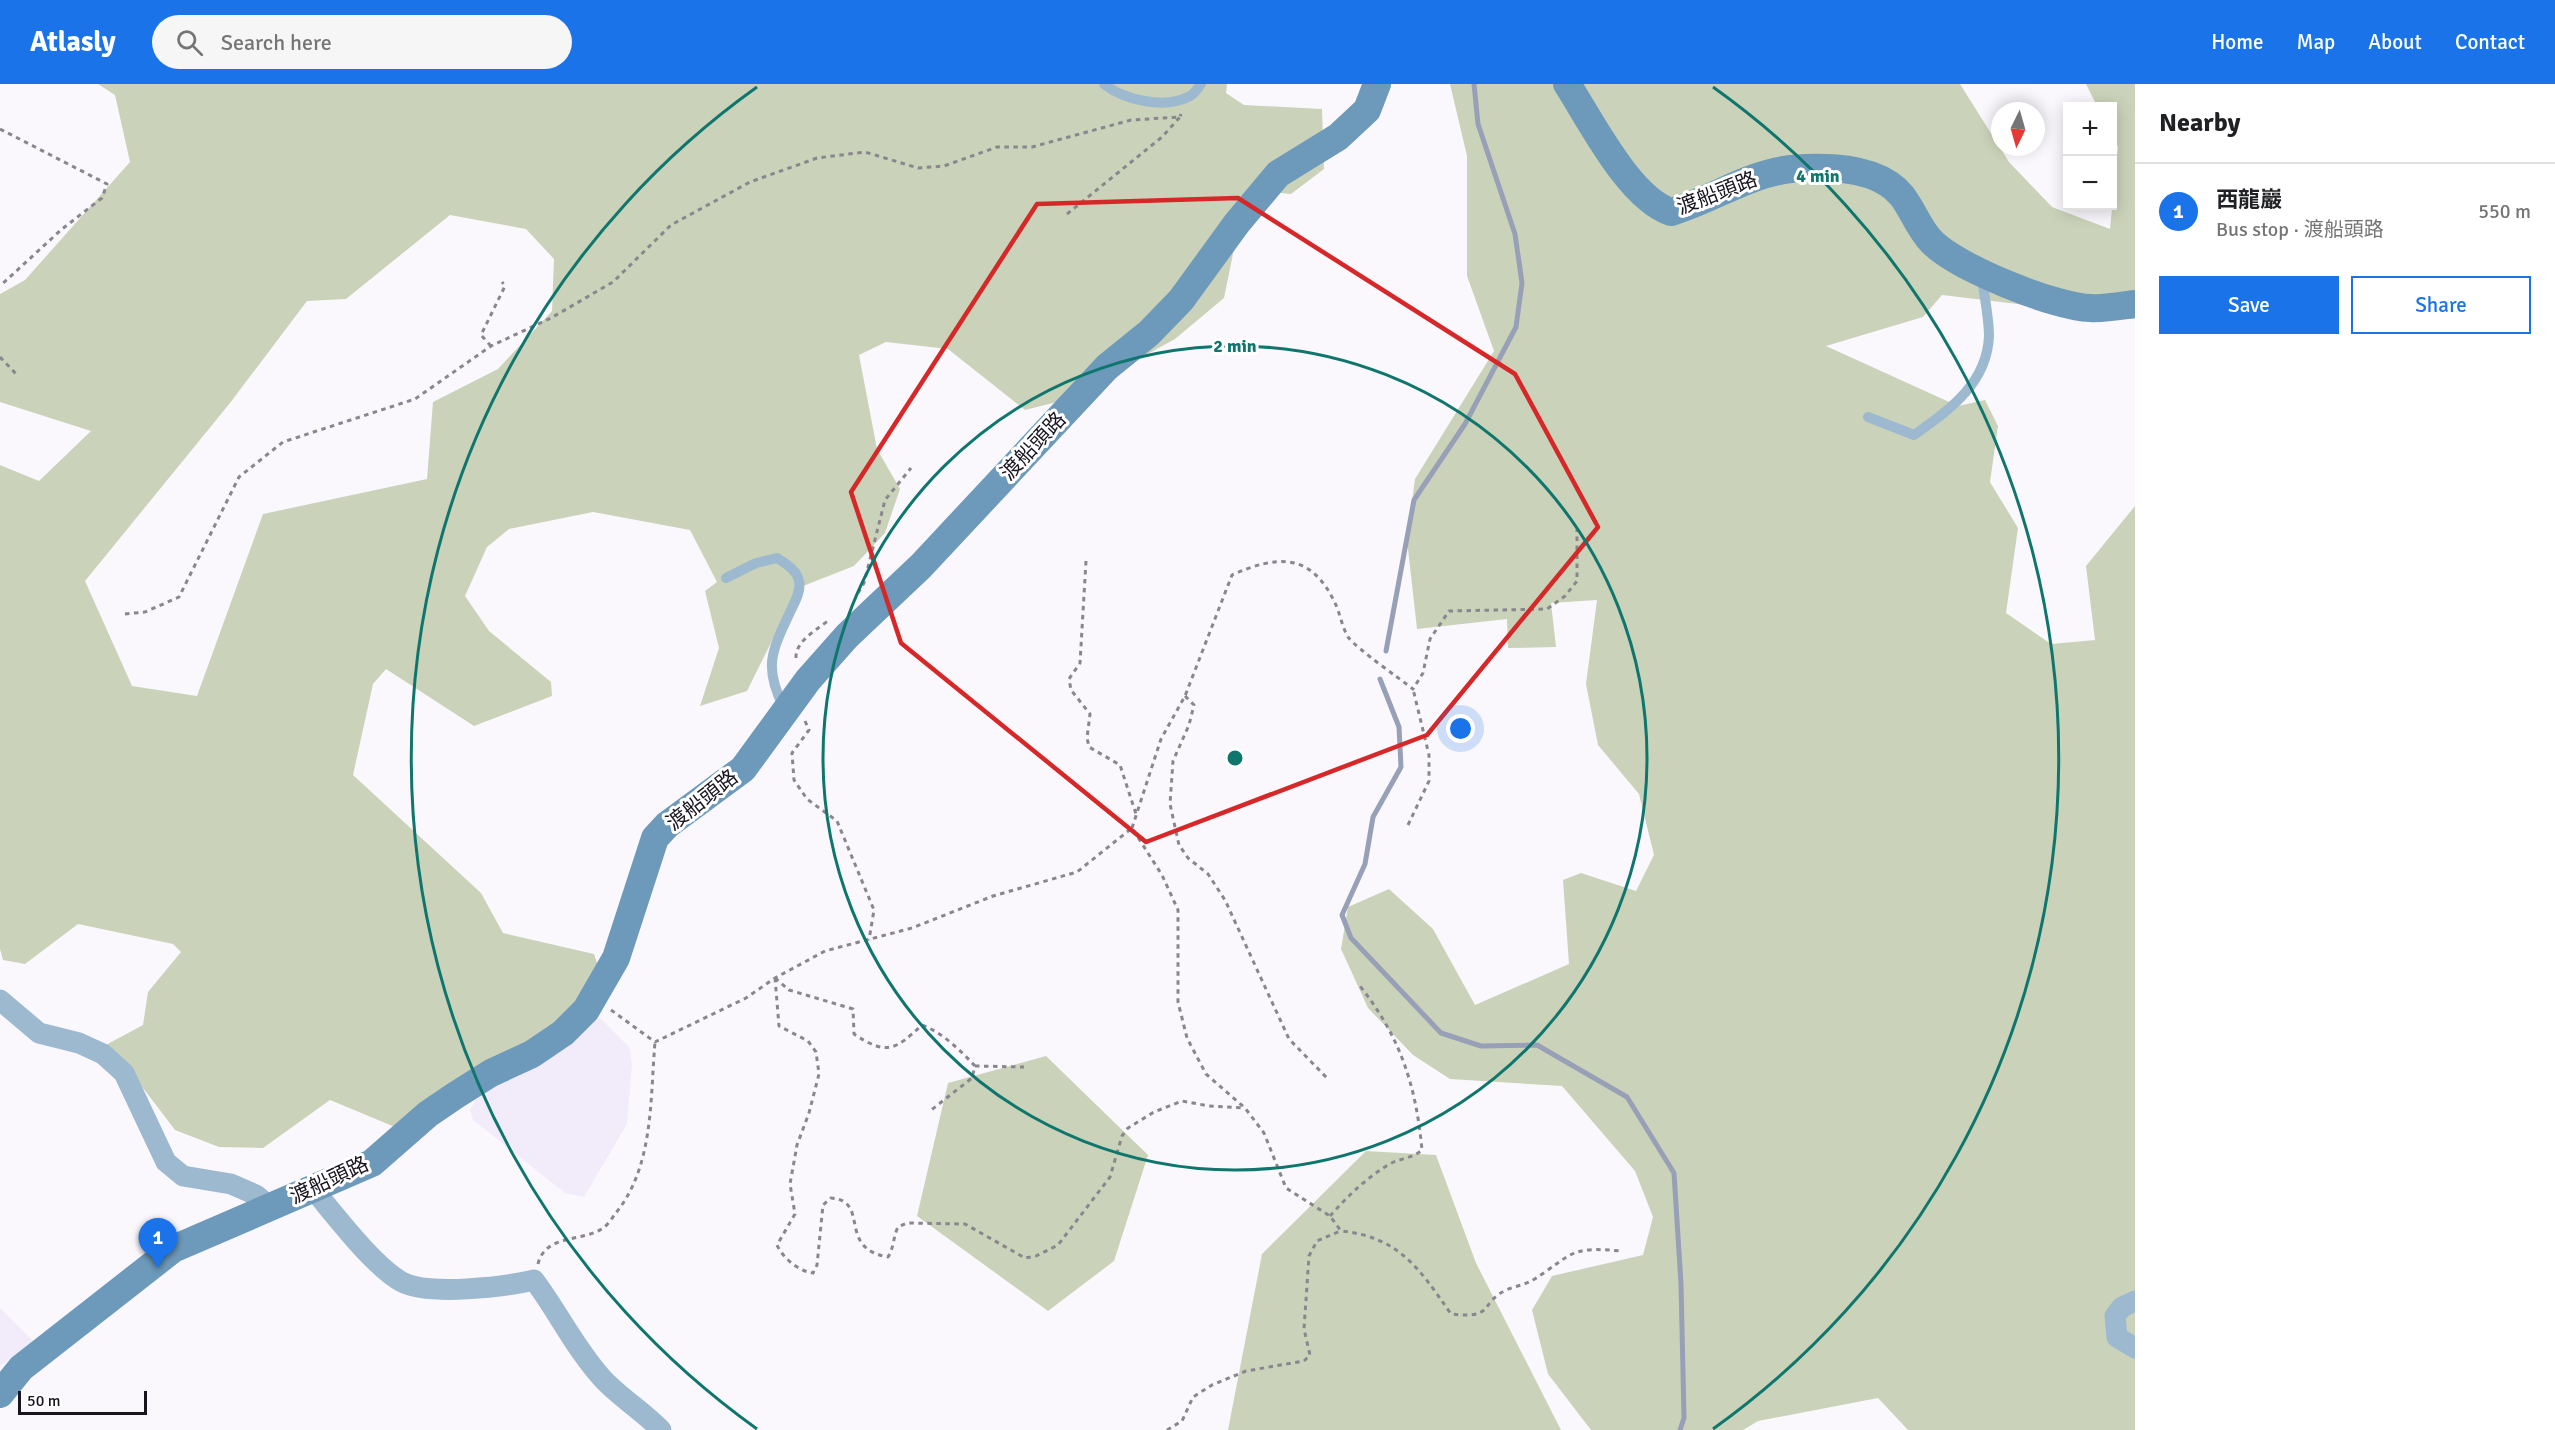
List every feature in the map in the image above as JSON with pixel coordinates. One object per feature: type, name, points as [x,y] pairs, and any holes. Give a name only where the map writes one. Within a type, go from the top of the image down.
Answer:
[{"type":"street","name":"渡船頭路","points":[[0,1394],[21,1368],[173,1249],[372,1163],[428,1114],[491,1073],[531,1054],[563,1033],[586,1010],[620,949],[655,838],[667,825],[743,769],[796,697],[847,636],[921,567],[1107,367],[1149,333],[1181,300],[1237,223],[1278,174],[1338,137],[1367,110],[1377,84]]},
{"type":"street","name":"渡船頭路","points":[[1567,84],[1610,152],[1637,188],[1658,208],[1671,212],[1750,178],[1790,170],[1840,169],[1878,177],[1900,194],[1931,241],[1954,260],[2049,300],[2089,308],[2135,304]]},
{"type":"street","points":[[0,1000],[39,1033],[79,1043],[104,1054],[124,1073],[166,1162],[183,1176],[231,1184],[256,1195],[270,1207]]},
{"type":"street","points":[[313,1190],[366,1251],[402,1283],[434,1289],[507,1287],[534,1280],[555,1308],[568,1334],[603,1379],[660,1430]]},
{"type":"street","points":[[2135,1301],[2122,1307],[2115,1316],[2117,1337],[2135,1348]]},
{"type":"lane","points":[[1104,84],[1112,91],[1144,101],[1173,102],[1191,96],[1201,84]]},
{"type":"lane","points":[[1868,417],[1914,435],[1954,407],[1982,369],[1989,336],[1981,270]]},
{"type":"lane","points":[[726,578],[756,563],[777,558],[794,570],[799,581],[797,597],[774,647],[771,667],[773,687],[796,697]]},
{"type":"path","points":[[1067,214],[1162,137],[1180,117],[1191,96]]},
{"type":"path","points":[[125,614],[145,612],[179,597],[239,477],[283,442],[416,399],[491,346],[551,318],[613,282],[670,225],[750,182],[817,158],[865,152],[918,168],[944,166],[997,147],[1032,147],[1131,120],[1180,117]]},
{"type":"path","points":[[0,129],[107,184],[102,198],[62,229],[0,286]]},
{"type":"path","points":[[491,346],[481,335],[505,286],[502,282]]},
{"type":"path","points":[[0,357],[17,375]]},
{"type":"path","points":[[852,601],[864,583],[885,500],[911,468]]},
{"type":"path","points":[[1413,689],[1423,674],[1430,639],[1449,611],[1547,609],[1565,596],[1578,581],[1577,529]]},
{"type":"path","points":[[1086,561],[1080,663],[1070,679],[1071,690],[1090,714],[1087,738],[1089,747],[1120,765],[1136,816]]},
{"type":"path","points":[[655,1042],[746,998],[775,978],[825,951],[912,928],[993,896],[1077,872],[1132,828],[1161,739],[1185,696],[1232,575],[1268,561],[1292,561],[1305,566],[1322,582],[1334,601],[1349,638],[1413,689],[1429,755],[1429,781],[1407,825]]},
{"type":"path","points":[[836,614],[803,641],[796,651],[796,697],[809,730],[792,753],[794,780],[807,799],[837,821],[874,910],[869,940]]},
{"type":"path","points":[[1185,696],[1194,705],[1189,725],[1173,761],[1170,804],[1179,845],[1188,858],[1208,874],[1225,900],[1289,1039],[1327,1078]]},
{"type":"path","points":[[1132,828],[1162,875],[1178,910],[1178,1002],[1187,1038],[1206,1074],[1245,1108],[1264,1133],[1286,1188],[1329,1216],[1341,1231]]},
{"type":"path","points":[[775,978],[779,1026],[808,1041],[816,1052],[819,1074],[790,1184],[795,1214],[777,1245],[781,1255],[805,1272],[813,1273],[817,1264],[823,1205],[831,1198],[843,1199],[849,1204],[856,1238],[871,1254],[888,1257],[892,1251],[893,1235],[898,1227],[907,1223],[965,1224],[1025,1257],[1036,1256],[1058,1245],[1110,1177],[1122,1136],[1128,1128],[1154,1112],[1182,1101],[1209,1106],[1245,1108]]},
{"type":"path","points":[[775,978],[789,990],[853,1009],[854,1034],[870,1044],[888,1049],[901,1044],[922,1025],[933,1029],[961,1050],[975,1066],[1024,1067]]},
{"type":"path","points":[[1329,1216],[1348,1194],[1390,1164],[1414,1157],[1422,1150],[1418,1107],[1394,1035],[1360,986]]},
{"type":"path","points":[[593,996],[655,1042]]},
{"type":"path","points":[[534,1280],[540,1255],[552,1245],[603,1228],[628,1198],[646,1149],[655,1042]]},
{"type":"path","points":[[930,1111],[972,1078],[975,1066]]},
{"type":"path","points":[[1167,1430],[1182,1421],[1193,1397],[1212,1385],[1246,1371],[1304,1361],[1310,1356],[1304,1329],[1309,1256],[1317,1241],[1341,1231],[1366,1233],[1391,1245],[1430,1284],[1450,1314],[1470,1316],[1481,1313],[1505,1291],[1531,1282],[1563,1257],[1588,1248],[1621,1251]]},
{"type":"highlighted area","points":[[1238,198],[1515,374],[1598,527],[1427,735],[1146,842],[901,643],[851,492],[1037,204]]},
{"type":"shaded area","points":[[589,1019],[601,1019],[630,1048],[632,1064],[627,1124],[584,1197],[565,1193],[473,1120],[470,1110],[483,1087]]},
{"type":"shaded area","points":[[0,1308],[33,1341],[0,1366]]},
{"type":"green space","points":[[98,84],[1227,84],[1226,93],[1244,105],[1322,109],[1324,169],[1291,194],[1269,192],[1240,220],[1224,298],[1175,339],[1065,400],[1025,410],[948,349],[886,342],[859,355],[877,449],[900,489],[885,533],[854,566],[798,588],[747,691],[700,706],[719,648],[705,591],[717,582],[690,530],[593,512],[509,529],[487,547],[465,596],[489,631],[551,682],[552,696],[474,726],[386,669],[373,684],[353,775],[481,893],[503,933],[594,954],[601,975],[546,1041],[395,1127],[330,1100],[263,1148],[219,1147],[175,1130],[127,1067],[102,1047],[143,1025],[148,992],[181,952],[173,944],[78,924],[25,964],[3,960],[0,949],[0,465],[39,481],[91,431],[0,402],[0,294],[25,280],[130,162],[115,95]],"holes":[[[450,215],[526,229],[554,259],[552,311],[498,369],[433,402],[427,479],[263,514],[197,696],[132,686],[85,581],[230,403],[307,301],[346,299]]]},
{"type":"green space","points":[[1450,84],[1960,84],[1991,133],[1991,156],[2005,156],[2052,207],[2110,229],[2112,210],[2117,210],[2117,102],[2095,102],[2086,84],[2135,84],[2135,316],[2125,317],[1942,295],[1923,317],[1826,346],[1958,406],[1985,400],[1998,426],[1990,482],[2018,528],[2006,613],[2051,644],[2095,640],[2086,566],[2135,506],[2135,1430],[1908,1430],[1878,1398],[1758,1421],[1743,1430],[1591,1430],[1548,1374],[1532,1310],[1552,1276],[1643,1255],[1653,1217],[1635,1171],[1562,1086],[1450,1079],[1413,1055],[1368,1008],[1341,949],[1348,907],[1389,889],[1433,929],[1475,1005],[1569,964],[1563,880],[1581,873],[1636,891],[1654,855],[1639,794],[1598,745],[1586,684],[1597,600],[1551,603],[1556,647],[1508,648],[1507,619],[1417,629],[1407,540],[1415,479],[1494,351],[1467,276],[1467,156]]},
{"type":"green space","points":[[1046,1056],[1148,1155],[1114,1261],[1048,1311],[917,1216],[948,1083]]},
{"type":"green space","points":[[1366,1151],[1436,1155],[1476,1263],[1561,1430],[1228,1430],[1262,1254]]},
{"type":"waterway","points":[[1386,651],[1414,500],[1465,424],[1516,327],[1522,283],[1515,234],[1478,124],[1474,84]]},
{"type":"waterway","points":[[1380,679],[1399,727],[1401,767],[1373,817],[1365,864],[1342,915],[1351,938],[1441,1033],[1481,1046],[1537,1045],[1627,1097],[1674,1173],[1681,1284],[1684,1418],[1680,1430]]},
{"type":"place","name":"西龍巖","points":[[158,1268]]}]
